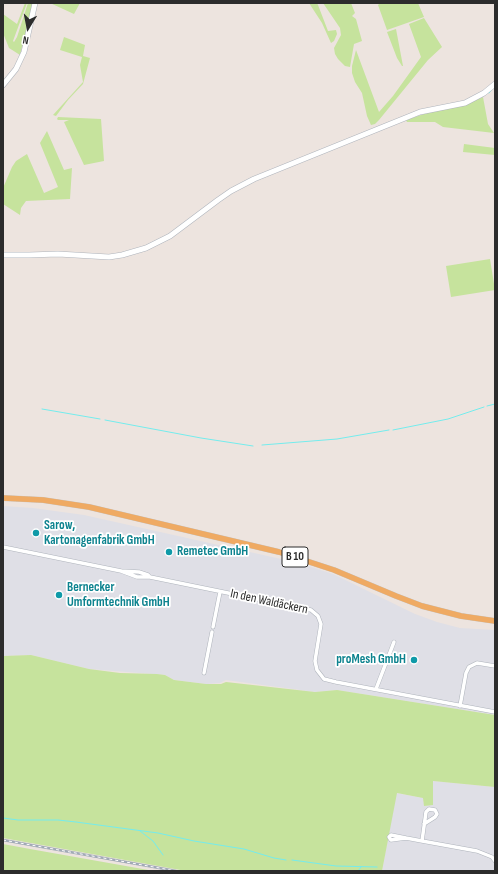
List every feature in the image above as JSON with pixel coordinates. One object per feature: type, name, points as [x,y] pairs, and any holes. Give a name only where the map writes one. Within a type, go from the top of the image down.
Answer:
[{"type":"main road","name":"B 10","points":[[3,498],[43,500],[89,507],[273,551],[324,566],[422,606],[461,616],[495,621]]},
{"type":"street","points":[[3,85],[16,69],[24,52],[35,3]]},
{"type":"street","points":[[3,255],[68,254],[109,257],[146,248],[170,236],[218,200],[254,179],[420,112],[465,103],[479,96],[495,84]]},
{"type":"street","name":"In den Waldäckern","points":[[3,547],[121,571],[139,572],[150,577],[295,606],[314,612],[319,618],[321,626],[315,660],[316,668],[320,675],[326,680],[495,712]]},
{"type":"street","name":"In den Waldäckern","points":[[213,627],[220,592]]},
{"type":"street","points":[[204,672],[212,632]]},
{"type":"street","points":[[376,689],[394,642]]},
{"type":"street","points":[[460,706],[466,673],[469,667],[477,663],[495,666]]},
{"type":"street","points":[[422,841],[424,824],[427,810],[435,810],[437,814],[435,817],[424,824]]},
{"type":"street","points":[[406,838],[477,851],[492,857],[495,861]]},
{"type":"shaded area","points":[[3,506],[33,508],[84,515],[299,563],[333,574],[415,614],[437,622],[460,628],[495,630],[495,715],[337,690],[315,692],[226,680],[220,683],[206,684],[174,680],[165,675],[89,669],[31,655],[3,656]]},
{"type":"shaded area","points":[[433,781],[495,787],[495,871],[382,871],[396,793],[423,798],[424,806],[432,805]]},
{"type":"green space","points":[[25,3],[27,3],[13,41],[14,42],[17,37],[28,3],[33,3],[20,55],[9,48],[3,33],[3,14],[17,24]]},
{"type":"green space","points":[[50,3],[80,3],[74,14]]},
{"type":"green space","points":[[309,3],[317,3],[328,31],[336,30],[337,34],[334,41],[331,43],[322,23]]},
{"type":"green space","points":[[323,3],[351,3],[355,13],[352,16],[356,19],[362,41],[354,44],[350,67],[345,66],[335,54],[334,48],[341,35],[340,28]]},
{"type":"green space","points":[[380,3],[418,3],[424,17],[387,30],[378,5]]},
{"type":"green space","points":[[424,18],[442,47],[428,60],[379,120],[375,124],[371,125],[367,116],[362,93],[355,82],[352,73],[356,50],[379,112],[393,96],[421,57],[409,24]]},
{"type":"green space","points":[[396,29],[403,66],[397,58],[387,32]]},
{"type":"green space","points":[[64,37],[85,45],[83,56],[90,58],[83,84],[56,116],[53,115],[83,82],[80,65],[82,57],[60,50]]},
{"type":"green space","points":[[483,97],[488,124],[494,133],[443,127],[435,122],[407,122],[406,120],[427,113],[465,105]]},
{"type":"green space","points":[[58,117],[101,119],[104,161],[84,165],[64,122],[69,120],[58,120]]},
{"type":"green space","points":[[47,131],[64,170],[72,168],[70,199],[26,201],[21,208],[20,215],[3,204],[3,188],[16,161],[27,154],[44,193],[58,187],[40,143]]},
{"type":"green space","points":[[464,144],[495,148],[495,155],[463,152]]},
{"type":"green space","points":[[490,259],[495,290],[451,297],[446,266]]},
{"type":"green space","points":[[31,655],[89,669],[120,673],[165,675],[174,680],[206,684],[221,684],[226,682],[315,692],[337,690],[495,715],[495,787],[433,781],[433,805],[424,806],[423,798],[397,793],[382,871],[186,871],[3,838],[3,656]]},
{"type":"green space","points":[[3,844],[30,849],[154,871],[3,871]]},
{"type":"waterway","points":[[489,93],[492,89]]},
{"type":"waterway","points":[[487,406],[495,404]]},
{"type":"waterway","points":[[393,430],[448,419],[484,407]]},
{"type":"waterway","points":[[42,409],[100,419]]},
{"type":"waterway","points":[[105,420],[253,446]]},
{"type":"waterway","points":[[262,445],[337,439],[389,430]]},
{"type":"waterway","points":[[3,818],[18,820],[58,820],[158,833],[194,841],[244,849],[286,860]]},
{"type":"waterway","points":[[140,831],[153,841],[163,855]]},
{"type":"waterway","points":[[292,860],[336,866],[377,867]]},
{"type":"waterway","points":[[358,871],[361,867]]},
{"type":"railway","points":[[3,840],[176,871]]},
{"type":"place","name":"Sarow, Kartonagenfabrik GmbH","points":[[36,533]]},
{"type":"place","name":"Remetec GmbH","points":[[169,552]]},
{"type":"place","name":"Bernecker Umformtechnik GmbH","points":[[59,595]]},
{"type":"place","name":"proMesh GmbH","points":[[414,660]]}]
